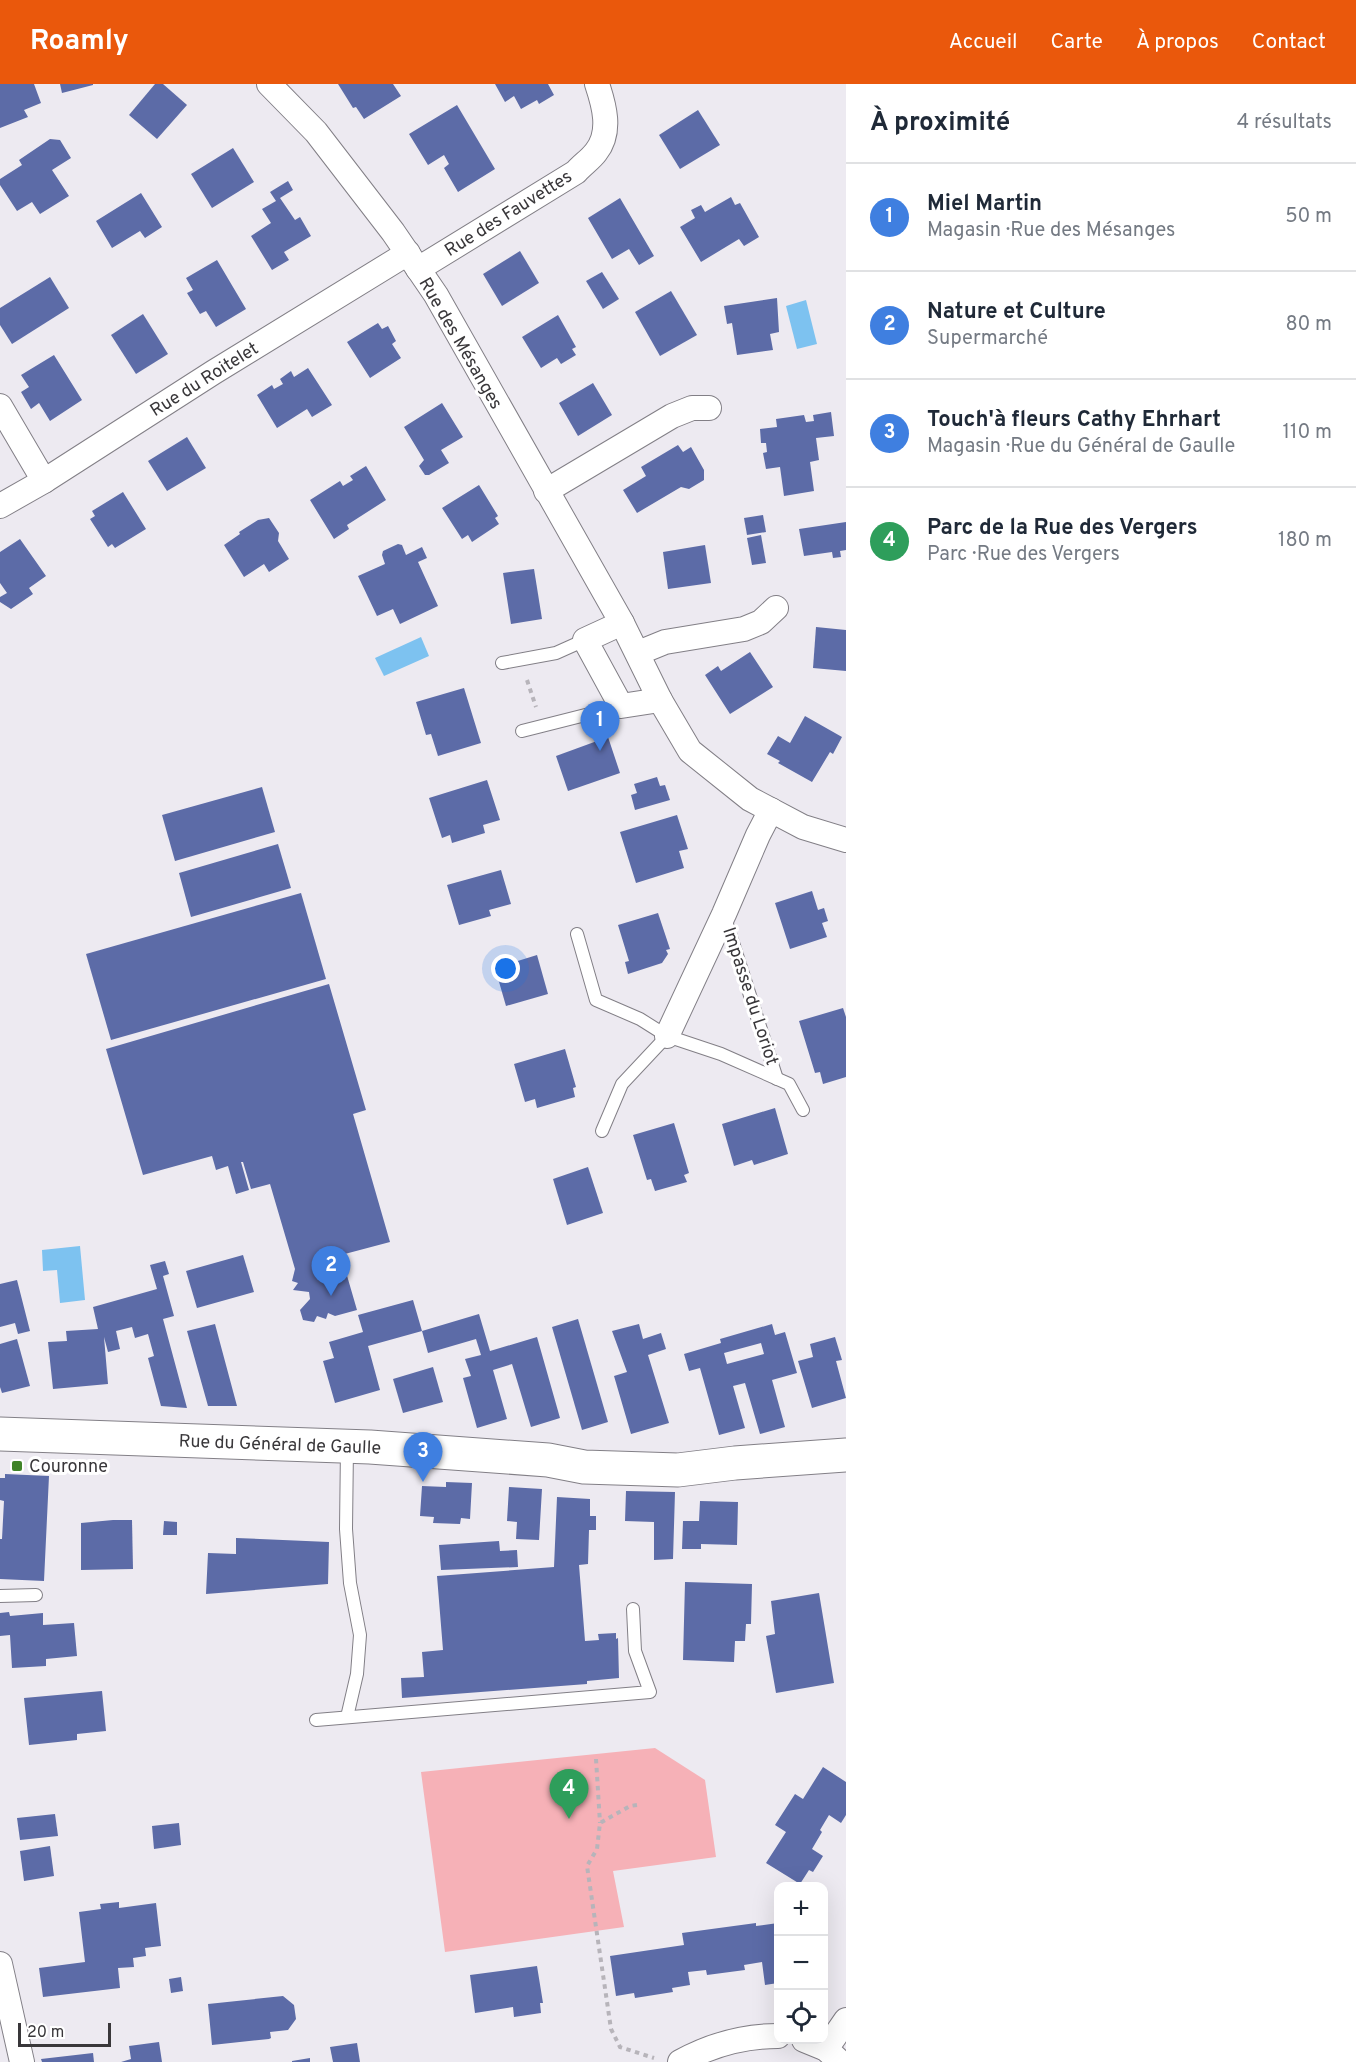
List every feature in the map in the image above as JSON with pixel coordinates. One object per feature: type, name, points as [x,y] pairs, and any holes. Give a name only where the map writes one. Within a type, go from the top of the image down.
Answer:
[{"type":"street","name":"Rue des Mésanges","points":[[269,84],[316,132],[436,295],[622,623],[660,700],[690,751],[750,799],[803,827],[846,840]]},
{"type":"street","name":"Rue des Fauvettes","points":[[413,261],[576,171],[596,152],[604,134],[606,110],[597,84]]},
{"type":"street","name":"Rue du Roitelet","points":[[0,506],[44,481],[214,372],[413,261]]},
{"type":"street","points":[[0,406],[44,481]]},
{"type":"street","points":[[546,492],[672,416],[692,408],[709,408]]},
{"type":"street","points":[[638,653],[665,642],[744,629],[760,622],[776,608]]},
{"type":"street","points":[[622,623],[585,640],[621,706],[660,700]]},
{"type":"street","name":"Impasse du Loriot","points":[[668,1036],[771,810]]},
{"type":"street","name":"Rue du Général de Gaulle","points":[[0,1434],[347,1446],[548,1460],[584,1467],[669,1470],[846,1455]]},
{"type":"street","points":[[0,1964],[22,2062]]},
{"type":"street","points":[[811,2044],[833,2056],[846,2020]]},
{"type":"street","points":[[668,2061],[734,2041],[774,2036]]},
{"type":"lane","points":[[502,663],[556,652],[585,640]]},
{"type":"lane","points":[[522,731],[621,706]]},
{"type":"lane","name":"Impasse du Loriot","points":[[724,914],[777,1079]]},
{"type":"lane","name":"Impasse du Loriot","points":[[577,934],[596,1000],[640,1019],[668,1036],[721,1054],[789,1084],[803,1110]]},
{"type":"lane","name":"Impasse du Loriot","points":[[602,1131],[622,1084],[668,1036]]},
{"type":"lane","points":[[347,1446],[345,1496],[347,1549],[350,1583],[360,1635],[357,1674],[347,1717]]},
{"type":"lane","points":[[0,1596],[36,1595]]},
{"type":"lane","points":[[316,1720],[650,1692],[635,1651],[633,1609]]},
{"type":"path","points":[[520,659],[542,726]]},
{"type":"path","points":[[596,1759],[600,1823],[597,1849],[587,1866],[611,2029],[620,2047],[668,2061]]},
{"type":"path","points":[[600,1823],[630,1806],[637,1805]]},
{"type":"shaded area","points":[[655,1748],[705,1780],[716,1857],[613,1871],[624,1927],[445,1952],[421,1772]]},
{"type":"water","points":[[806,300],[817,344],[797,349],[786,306]]},
{"type":"water","points":[[421,637],[429,656],[384,676],[375,658]]},
{"type":"water","points":[[80,1246],[85,1300],[60,1303],[57,1270],[43,1271],[42,1250]]},
{"type":"building","points":[[0,84],[34,84],[41,103],[24,110],[28,117],[0,128]]},
{"type":"building","points":[[60,84],[93,84],[93,85],[62,93]]},
{"type":"building","points":[[155,84],[163,84],[187,105],[157,139],[129,115]]},
{"type":"building","points":[[338,84],[393,84],[401,96],[364,119],[356,107],[353,108]]},
{"type":"building","points":[[495,84],[548,84],[554,95],[539,104],[537,100],[521,109],[514,96],[505,102]]},
{"type":"building","points":[[457,105],[495,169],[458,192],[444,168],[449,164],[444,155],[428,165],[409,134]]},
{"type":"building","points":[[698,110],[720,145],[680,169],[659,135]]},
{"type":"building","points":[[50,139],[60,140],[71,158],[52,170],[69,196],[40,214],[32,202],[17,211],[0,185],[0,179],[22,165],[19,160]]},
{"type":"building","points":[[233,148],[254,182],[212,208],[191,174]]},
{"type":"building","points":[[288,181],[293,190],[280,198],[295,220],[300,217],[311,236],[284,252],[289,260],[272,270],[251,236],[271,223],[262,209],[276,201],[270,192]]},
{"type":"building","points":[[141,193],[162,227],[145,238],[140,231],[112,248],[96,221]]},
{"type":"building","points":[[731,197],[735,205],[740,203],[759,237],[744,246],[739,239],[701,262],[680,227],[695,218],[691,210],[701,205],[705,212]]},
{"type":"building","points":[[620,198],[654,256],[639,265],[629,249],[612,259],[588,218]]},
{"type":"building","points":[[520,251],[539,283],[502,306],[483,274]]},
{"type":"building","points":[[217,260],[246,309],[216,327],[206,311],[200,314],[187,293],[193,290],[186,278]]},
{"type":"building","points":[[602,272],[619,299],[603,309],[586,281]]},
{"type":"building","points":[[50,277],[69,308],[12,344],[0,325],[0,308]]},
{"type":"building","points":[[671,291],[697,335],[660,356],[635,312]]},
{"type":"building","points":[[777,298],[779,332],[770,334],[773,350],[737,355],[732,323],[727,324],[724,306]]},
{"type":"building","points":[[143,314],[168,354],[136,374],[111,335]]},
{"type":"building","points":[[558,315],[576,347],[572,349],[576,355],[561,364],[557,358],[541,368],[522,337]]},
{"type":"building","points":[[378,323],[382,329],[388,326],[396,341],[392,344],[401,358],[370,378],[347,342]]},
{"type":"building","points":[[54,355],[82,400],[50,421],[39,403],[31,409],[21,392],[29,387],[21,375]]},
{"type":"building","points":[[308,368],[332,405],[312,417],[307,409],[277,428],[257,395],[272,385],[274,389],[283,384],[280,379],[291,371],[294,377]]},
{"type":"building","points":[[593,383],[612,415],[578,436],[559,403]]},
{"type":"building","points":[[442,403],[463,437],[441,450],[449,463],[425,475],[419,466],[424,460],[404,427]]},
{"type":"building","points":[[831,412],[834,436],[816,438],[819,460],[810,462],[814,491],[784,496],[780,467],[766,469],[763,453],[767,452],[766,443],[761,443],[760,429],[777,427],[776,419],[804,415],[806,422],[814,421],[813,415]]},
{"type":"building","points":[[187,437],[206,468],[167,491],[148,461]]},
{"type":"building","points":[[678,445],[683,452],[691,447],[704,470],[704,480],[689,489],[681,487],[637,513],[623,490],[646,476],[641,467]]},
{"type":"building","points":[[366,466],[386,500],[347,525],[349,529],[334,539],[310,500],[340,481],[343,486],[353,480],[350,476]]},
{"type":"building","points":[[479,485],[498,516],[495,518],[499,524],[472,542],[468,535],[462,539],[442,508]]},
{"type":"building","points":[[123,492],[146,529],[115,548],[112,544],[108,547],[90,519],[95,516],[92,511]]},
{"type":"building","points":[[763,515],[766,532],[747,535],[744,518]]},
{"type":"building","points":[[269,518],[279,533],[278,541],[289,559],[269,572],[264,564],[244,577],[224,545],[258,520]]},
{"type":"building","points":[[846,522],[846,550],[840,551],[841,557],[833,558],[832,552],[804,556],[799,529]]},
{"type":"building","points":[[761,535],[766,563],[752,565],[747,538]]},
{"type":"building","points":[[20,539],[46,576],[29,588],[33,594],[11,609],[0,602],[0,597],[7,593],[0,583],[0,552]]},
{"type":"building","points":[[398,544],[402,545],[406,555],[422,547],[427,558],[418,562],[438,606],[400,624],[393,609],[377,616],[358,576],[385,564],[383,551]]},
{"type":"building","points":[[705,545],[711,583],[668,589],[663,552]]},
{"type":"building","points":[[534,569],[542,619],[511,624],[503,573]]},
{"type":"building","points":[[816,627],[846,630],[846,671],[813,668]]},
{"type":"building","points":[[750,652],[773,687],[730,714],[705,675],[718,666],[721,671]]},
{"type":"building","points":[[464,688],[481,743],[438,756],[431,734],[426,735],[416,702]]},
{"type":"building","points":[[805,716],[842,737],[833,754],[830,752],[812,782],[778,763],[780,761],[767,754],[778,736],[790,743]]},
{"type":"building","points":[[608,737],[620,773],[568,791],[556,756]]},
{"type":"building","points":[[657,777],[660,786],[665,785],[670,800],[635,810],[631,795],[637,793],[634,784]]},
{"type":"building","points":[[487,780],[500,820],[483,825],[485,833],[452,843],[450,835],[442,838],[429,798]]},
{"type":"building","points":[[262,787],[275,832],[175,861],[162,815]]},
{"type":"building","points":[[677,815],[688,849],[679,851],[684,868],[636,883],[620,832]]},
{"type":"building","points":[[278,844],[291,888],[191,917],[179,873]]},
{"type":"building","points":[[501,870],[511,904],[489,910],[491,916],[459,925],[447,885]]},
{"type":"building","points":[[812,891],[818,910],[824,908],[828,921],[822,923],[827,937],[790,949],[775,903]]},
{"type":"building","points":[[301,893],[326,979],[111,1040],[86,954]]},
{"type":"building","points":[[658,913],[670,949],[666,950],[668,954],[662,963],[628,974],[625,962],[629,961],[618,925]]},
{"type":"building","points":[[537,955],[548,994],[506,1006],[495,968]]},
{"type":"building","points":[[329,984],[366,1110],[353,1114],[390,1242],[341,1255],[357,1310],[335,1316],[328,1313],[326,1319],[317,1316],[314,1322],[303,1320],[300,1310],[310,1299],[309,1292],[293,1290],[298,1283],[292,1281],[295,1269],[270,1184],[251,1189],[243,1162],[241,1162],[249,1190],[236,1194],[228,1166],[216,1170],[212,1156],[143,1175],[106,1049]]},
{"type":"building","points":[[843,1008],[846,1017],[846,1077],[823,1084],[820,1072],[815,1073],[799,1021]]},
{"type":"building","points":[[565,1049],[576,1087],[573,1088],[575,1097],[537,1108],[535,1099],[525,1102],[514,1064]]},
{"type":"building","points":[[775,1108],[788,1154],[754,1165],[752,1160],[734,1166],[722,1124]]},
{"type":"building","points":[[674,1123],[689,1173],[684,1175],[687,1182],[655,1191],[651,1179],[647,1180],[633,1135]]},
{"type":"building","points":[[588,1167],[603,1213],[567,1225],[553,1179]]},
{"type":"building","points":[[243,1255],[254,1292],[197,1308],[186,1271]]},
{"type":"building","points":[[165,1261],[169,1274],[163,1276],[174,1316],[163,1319],[187,1408],[161,1406],[148,1358],[154,1356],[148,1334],[135,1338],[132,1327],[116,1331],[120,1349],[108,1352],[104,1337],[108,1384],[53,1389],[48,1342],[67,1341],[66,1331],[98,1329],[93,1307],[157,1289],[150,1265]]},
{"type":"building","points":[[17,1280],[30,1331],[18,1334],[15,1323],[0,1327],[0,1284]]},
{"type":"building","points":[[413,1300],[422,1331],[368,1346],[380,1390],[335,1403],[323,1361],[334,1358],[329,1342],[363,1332],[358,1315]]},
{"type":"building","points":[[479,1314],[490,1351],[537,1337],[560,1418],[531,1427],[512,1364],[493,1370],[507,1419],[477,1428],[463,1378],[471,1376],[465,1359],[481,1355],[476,1339],[428,1353],[422,1331]]},
{"type":"building","points":[[578,1319],[608,1422],[582,1430],[552,1327]]},
{"type":"building","points":[[215,1324],[237,1406],[208,1406],[187,1331]]},
{"type":"building","points":[[639,1324],[643,1339],[661,1333],[666,1349],[648,1355],[669,1423],[631,1434],[614,1376],[627,1372],[612,1331]]},
{"type":"building","points":[[772,1324],[775,1335],[785,1332],[797,1373],[772,1380],[785,1427],[760,1434],[745,1383],[733,1386],[745,1428],[719,1435],[700,1368],[689,1371],[684,1354],[721,1343],[720,1339]],"holes":[[[761,1343],[764,1354],[727,1364],[724,1353]]]},
{"type":"building","points":[[835,1337],[842,1360],[836,1361],[846,1398],[812,1408],[798,1361],[813,1357],[810,1344]]},
{"type":"building","points":[[17,1339],[30,1386],[2,1393],[0,1344]]},
{"type":"building","points":[[433,1367],[443,1402],[403,1413],[393,1379]]},
{"type":"building","points":[[5,1474],[49,1476],[44,1581],[0,1579],[0,1539],[2,1539],[4,1501],[0,1500],[0,1478],[5,1478]]},
{"type":"building","points":[[446,1482],[472,1483],[470,1519],[461,1518],[460,1524],[433,1523],[434,1517],[420,1516],[422,1486],[446,1487]]},
{"type":"building","points":[[509,1487],[542,1489],[539,1540],[516,1539],[517,1522],[507,1521]]},
{"type":"building","points":[[626,1491],[675,1492],[673,1559],[654,1560],[654,1522],[625,1521]]},
{"type":"building","points":[[557,1497],[590,1499],[590,1516],[596,1516],[596,1530],[589,1530],[588,1564],[579,1565],[585,1641],[599,1640],[598,1634],[616,1633],[619,1678],[587,1681],[587,1684],[402,1698],[401,1678],[424,1677],[422,1652],[443,1650],[437,1576],[554,1567]]},
{"type":"building","points":[[700,1501],[738,1502],[737,1545],[701,1544],[701,1549],[682,1549],[683,1521],[699,1521]]},
{"type":"building","points":[[132,1520],[133,1569],[81,1570],[81,1523]]},
{"type":"building","points":[[164,1521],[177,1522],[177,1535],[163,1535]]},
{"type":"building","points":[[236,1538],[329,1542],[328,1584],[206,1594],[208,1553],[236,1554]]},
{"type":"building","points":[[499,1541],[500,1551],[517,1550],[518,1567],[441,1570],[439,1545]]},
{"type":"building","points":[[685,1582],[752,1584],[751,1624],[746,1624],[745,1641],[735,1641],[734,1662],[683,1660]]},
{"type":"building","points":[[819,1593],[834,1683],[776,1693],[766,1636],[775,1634],[771,1601]]},
{"type":"building","points":[[9,1612],[10,1616],[43,1613],[43,1625],[74,1623],[77,1656],[46,1659],[46,1666],[12,1668],[10,1635],[0,1636],[0,1613]]},
{"type":"building","points":[[102,1691],[106,1731],[77,1734],[77,1740],[29,1745],[24,1698]]},
{"type":"building","points":[[823,1767],[846,1782],[846,1815],[841,1823],[829,1815],[812,1849],[823,1856],[813,1872],[809,1870],[801,1882],[797,1882],[766,1863],[786,1832],[775,1825],[795,1794],[803,1799]]},
{"type":"building","points":[[55,1814],[58,1836],[20,1840],[17,1818]]},
{"type":"building","points":[[179,1823],[181,1845],[154,1849],[152,1826]]},
{"type":"building","points":[[50,1846],[54,1876],[24,1881],[20,1851]]},
{"type":"building","points":[[119,1902],[119,1908],[156,1903],[161,1946],[145,1948],[146,1956],[133,1958],[134,1967],[118,1968],[120,1988],[43,1997],[39,1968],[85,1962],[79,1912],[101,1909],[100,1904]]},
{"type":"building","points":[[756,1923],[756,1926],[774,1924],[774,1984],[765,1985],[762,1962],[744,1965],[745,1970],[707,1975],[706,1970],[688,1972],[690,1985],[672,1988],[673,1992],[635,1998],[634,1993],[616,1996],[610,1956],[684,1945],[682,1933]]},
{"type":"building","points":[[537,1966],[543,2003],[540,2003],[541,2013],[514,2017],[513,2007],[475,2013],[470,1975]]},
{"type":"building","points":[[181,1977],[183,1991],[171,1993],[169,1979]]},
{"type":"building","points":[[283,1996],[294,2005],[296,2019],[288,2030],[270,2032],[271,2038],[269,2039],[212,2045],[208,2004]]},
{"type":"building","points":[[159,2042],[162,2062],[121,2062],[131,2059],[129,2046]]},
{"type":"building","points":[[357,2043],[360,2062],[333,2062],[330,2047]]},
{"type":"building","points":[[93,2053],[94,2062],[42,2062],[41,2059]]},
{"type":"building","points":[[310,2058],[310,2062],[292,2062],[292,2061]]},
{"type":"place","name":"Miel Martin","points":[[600,751]]},
{"type":"place","name":"Nature et Culture","points":[[331,1296]]},
{"type":"place","name":"Couronne","points":[[17,1466]]},
{"type":"place","name":"Touch'à fleurs Cathy Ehrhart","points":[[423,1482]]},
{"type":"place","name":"Parc de la Rue des Vergers","points":[[569,1819]]}]
